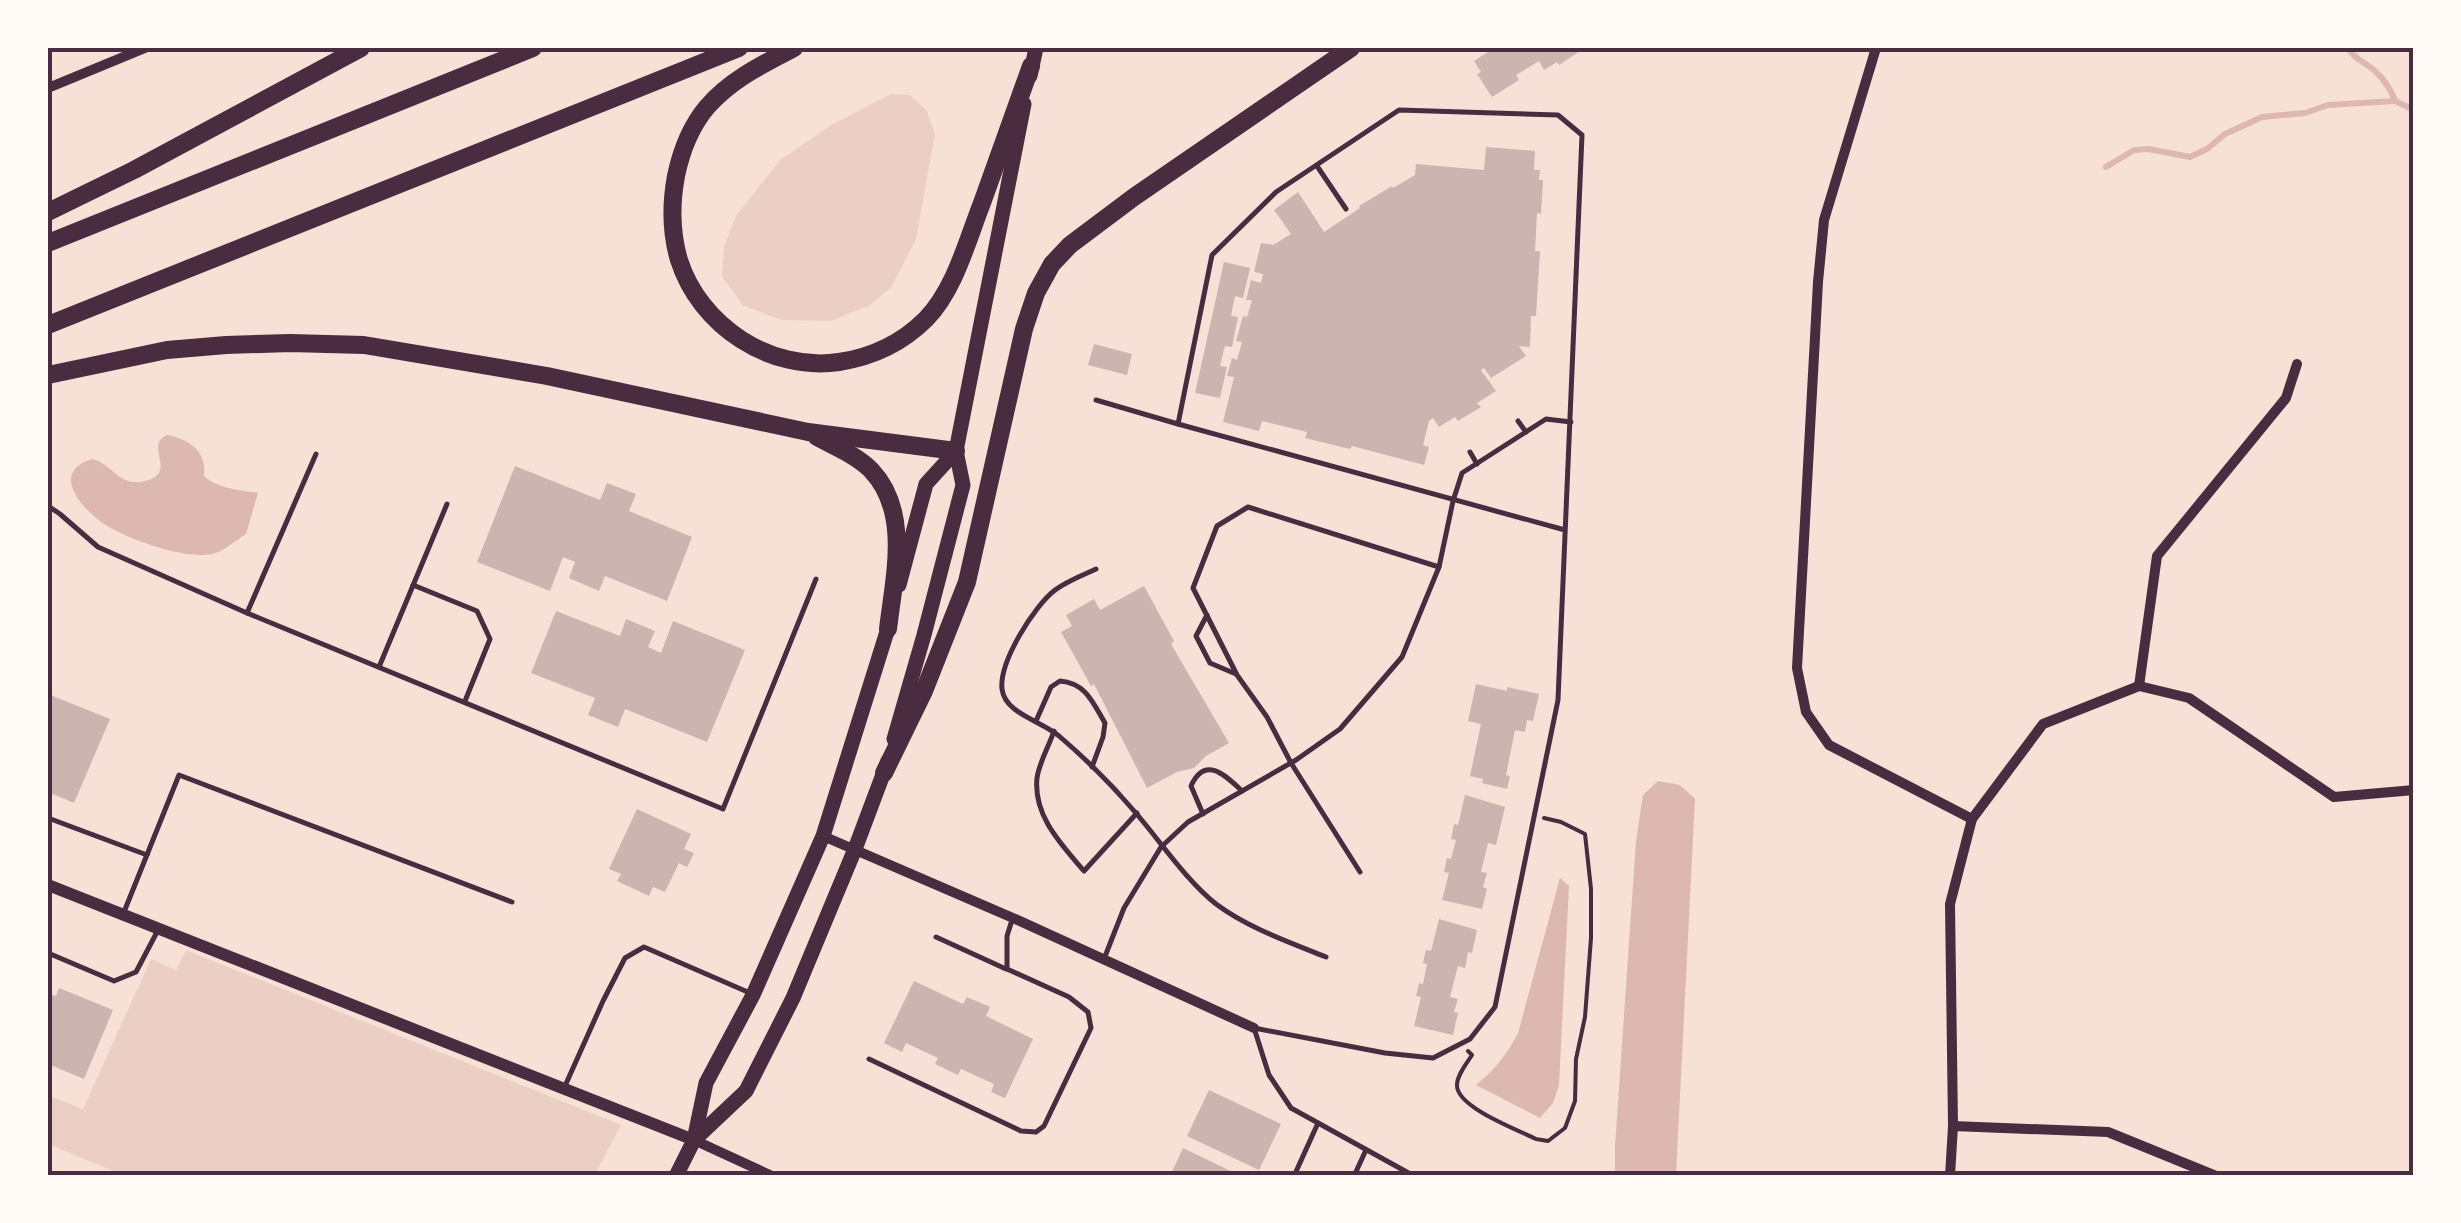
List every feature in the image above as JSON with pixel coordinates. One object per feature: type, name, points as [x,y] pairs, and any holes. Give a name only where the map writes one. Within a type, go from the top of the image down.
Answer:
[{"type":"highway","points":[[48,212],[361,48]]},
{"type":"highway","points":[[48,242],[533,48]]},
{"type":"highway","points":[[48,325],[739,48]]},
{"type":"highway","points":[[794,48],[728,86],[705,109],[679,163],[673,194],[673,227],[679,259],[692,290],[713,316],[734,336],[795,363],[859,359],[885,350],[928,317],[962,258],[1034,57]]},
{"type":"highway","points":[[884,773],[924,691],[967,582],[1024,328],[1036,293],[1052,264],[1070,245],[1134,197],[1351,48]]},
{"type":"highway","points":[[48,376],[167,350],[290,343],[364,345],[547,376],[808,432],[956,451]]},
{"type":"highway","points":[[808,432],[872,471],[897,521],[888,629]]},
{"type":"main road","points":[[694,1140],[746,1091],[793,998],[884,773],[962,485],[956,451],[1034,57]]},
{"type":"main road","points":[[676,1176],[694,1140],[706,1083],[753,995],[823,836],[888,629],[926,484],[956,451]]},
{"type":"street","points":[[48,88],[145,48]]},
{"type":"street","points":[[1876,48],[1824,220],[1797,668],[1806,712],[1830,744],[1972,819]]},
{"type":"street","points":[[2138,686],[2158,556],[2286,398],[2297,364]]},
{"type":"street","points":[[1950,1176],[1950,904],[1972,819],[2042,724],[2138,686],[2190,698],[2334,798],[2414,790]]},
{"type":"street","points":[[823,836],[1254,1028]]},
{"type":"street","points":[[48,885],[694,1140],[772,1176]]},
{"type":"street","points":[[1953,1126],[2108,1132],[2216,1176]]},
{"type":"lane","points":[[1178,424],[1212,255],[1276,192],[1400,110],[1558,115],[1582,135],[1558,700],[1495,1007],[1470,1039],[1432,1058],[1385,1054],[1254,1028],[1269,1076],[1292,1108],[1414,1176]]},
{"type":"lane","points":[[1317,166],[1346,209]]},
{"type":"lane","points":[[1096,400],[1565,530]]},
{"type":"lane","points":[[1104,960],[1124,908],[1161,846],[1188,822],[1340,729],[1402,657],[1439,567],[1462,473],[1546,420],[1571,422]]},
{"type":"lane","points":[[1518,421],[1526,432]]},
{"type":"lane","points":[[1470,452],[1477,464]]},
{"type":"lane","points":[[247,613],[316,454]]},
{"type":"lane","points":[[379,667],[447,504]]},
{"type":"lane","points":[[48,506],[98,548],[723,810],[816,579]]},
{"type":"lane","points":[[1360,872],[1290,763],[1267,717],[1237,675],[1193,588],[1217,526],[1248,507],[1439,567]]},
{"type":"lane","points":[[1096,569],[1056,588],[1038,606],[1012,651],[1003,677],[1002,691],[1008,703],[1054,732],[1092,767],[1216,903],[1263,931],[1326,958]]},
{"type":"lane","points":[[413,585],[478,610],[490,639],[464,702]]},
{"type":"lane","points":[[1207,615],[1196,636],[1210,663],[1237,675]]},
{"type":"lane","points":[[1036,721],[1051,687],[1060,680],[1084,689],[1105,723],[1092,767]]},
{"type":"lane","points":[[1054,732],[1038,778],[1040,808],[1054,836],[1084,871],[1137,813]]},
{"type":"lane","points":[[1203,814],[1191,786],[1204,770],[1226,776],[1242,791]]},
{"type":"lane","points":[[123,915],[180,775],[512,902]]},
{"type":"lane","points":[[48,818],[148,854]]},
{"type":"lane","points":[[1006,969],[1006,936],[1013,918]]},
{"type":"lane","points":[[48,953],[114,982],[136,972],[158,929]]},
{"type":"lane","points":[[869,1060],[1022,1131],[1036,1132],[1044,1126],[1091,1028],[1088,1012],[1069,998],[936,937]]},
{"type":"lane","points":[[564,1089],[625,958],[644,947],[753,995]]},
{"type":"lane","points":[[1294,1176],[1318,1123]]},
{"type":"lane","points":[[1354,1176],[1366,1150]]},
{"type":"path","points":[[1462,1043],[1472,1055],[1456,1082],[1467,1104],[1548,1142],[1564,1128],[1575,1102],[1576,1058],[1585,1017],[1591,938],[1588,856],[1585,834],[1534,815]]},
{"type":"shaded area","points":[[891,94],[910,95],[927,111],[935,134],[916,239],[892,286],[869,306],[830,321],[782,320],[744,306],[722,277],[724,247],[736,216],[780,160],[833,124]]},
{"type":"shaded area","points":[[167,435],[195,448],[203,460],[204,476],[216,484],[258,493],[246,534],[216,553],[186,554],[124,535],[93,515],[73,489],[73,472],[92,459],[126,480],[141,482],[153,478],[161,467],[158,446]]},
{"type":"shaded area","points":[[1658,781],[1680,785],[1695,799],[1676,1175],[1615,1175],[1636,841],[1643,795]]},
{"type":"shaded area","points":[[1560,878],[1569,886],[1559,1085],[1553,1103],[1540,1118],[1476,1085],[1500,1061],[1518,1033]]},
{"type":"shaded area","points":[[186,950],[621,1125],[594,1176],[123,1175],[48,1144],[48,1095],[83,1109],[151,959],[176,970]]},
{"type":"building","points":[[1494,48],[1580,51],[1544,70],[1539,61],[1492,97],[1477,74],[1481,72],[1474,61]]},
{"type":"building","points":[[1486,147],[1535,151],[1534,170],[1540,170],[1539,180],[1543,180],[1535,251],[1540,251],[1536,316],[1531,316],[1530,347],[1519,346],[1526,356],[1491,378],[1484,368],[1481,370],[1496,391],[1477,403],[1481,407],[1439,427],[1433,418],[1429,421],[1423,445],[1429,447],[1424,465],[1305,438],[1307,432],[1262,421],[1259,431],[1223,422],[1234,377],[1227,376],[1242,342],[1236,341],[1252,300],[1246,300],[1251,280],[1261,283],[1263,274],[1254,272],[1261,243],[1273,245],[1291,234],[1274,210],[1298,192],[1324,232],[1359,206],[1415,175],[1416,164],[1484,170]]},
{"type":"building","points":[[1224,262],[1250,268],[1243,298],[1235,296],[1231,316],[1238,317],[1232,347],[1225,346],[1220,366],[1227,367],[1220,398],[1195,393]]},
{"type":"building","points":[[1094,344],[1132,354],[1127,375],[1088,365]]},
{"type":"building","points":[[515,466],[600,500],[607,483],[636,494],[629,511],[692,537],[667,601],[605,576],[599,591],[569,578],[575,562],[563,557],[550,591],[477,562]]},
{"type":"building","points":[[1144,586],[1174,641],[1171,644],[1229,743],[1194,768],[1147,788],[1094,684],[1091,686],[1061,632],[1072,626],[1066,615],[1094,599],[1100,610]]},
{"type":"building","points":[[556,611],[620,636],[626,619],[655,631],[648,647],[661,653],[673,621],[745,650],[707,742],[625,709],[618,727],[588,715],[595,698],[531,673]]},
{"type":"building","points":[[1476,684],[1539,694],[1533,721],[1527,720],[1525,732],[1515,730],[1507,789],[1470,776],[1481,724],[1468,721]]},
{"type":"building","points":[[48,694],[110,719],[74,803],[48,792]]},
{"type":"building","points":[[1465,795],[1505,807],[1496,845],[1488,843],[1481,872],[1487,873],[1482,909],[1442,900],[1449,873],[1444,872],[1447,858],[1451,859],[1456,840],[1451,839],[1454,824],[1458,825]]},
{"type":"building","points":[[637,809],[691,834],[684,849],[694,853],[687,867],[679,863],[665,892],[653,887],[649,896],[617,881],[621,874],[609,869]]},
{"type":"building","points":[[1439,919],[1477,930],[1465,968],[1458,966],[1450,997],[1458,999],[1453,1035],[1414,1026],[1421,997],[1416,996],[1427,964],[1423,963],[1426,950],[1431,951]]},
{"type":"building","points":[[914,981],[963,1004],[967,997],[990,1007],[986,1016],[1033,1039],[1005,1098],[991,1092],[994,1084],[961,1069],[958,1075],[935,1064],[938,1058],[906,1043],[902,1052],[884,1043]]},
{"type":"building","points":[[59,988],[113,1010],[84,1079],[48,1064],[48,993],[56,996]]},
{"type":"building","points":[[1209,1090],[1281,1124],[1259,1170],[1187,1136]]},
{"type":"building","points":[[1183,1148],[1241,1176],[1170,1176]]},
{"type":"waterway","points":[[2348,48],[2381,78],[2395,101],[2414,110]]},
{"type":"waterway","points":[[2106,167],[2134,150],[2190,157],[2225,134],[2262,117],[2305,113],[2328,105],[2395,101]]}]
